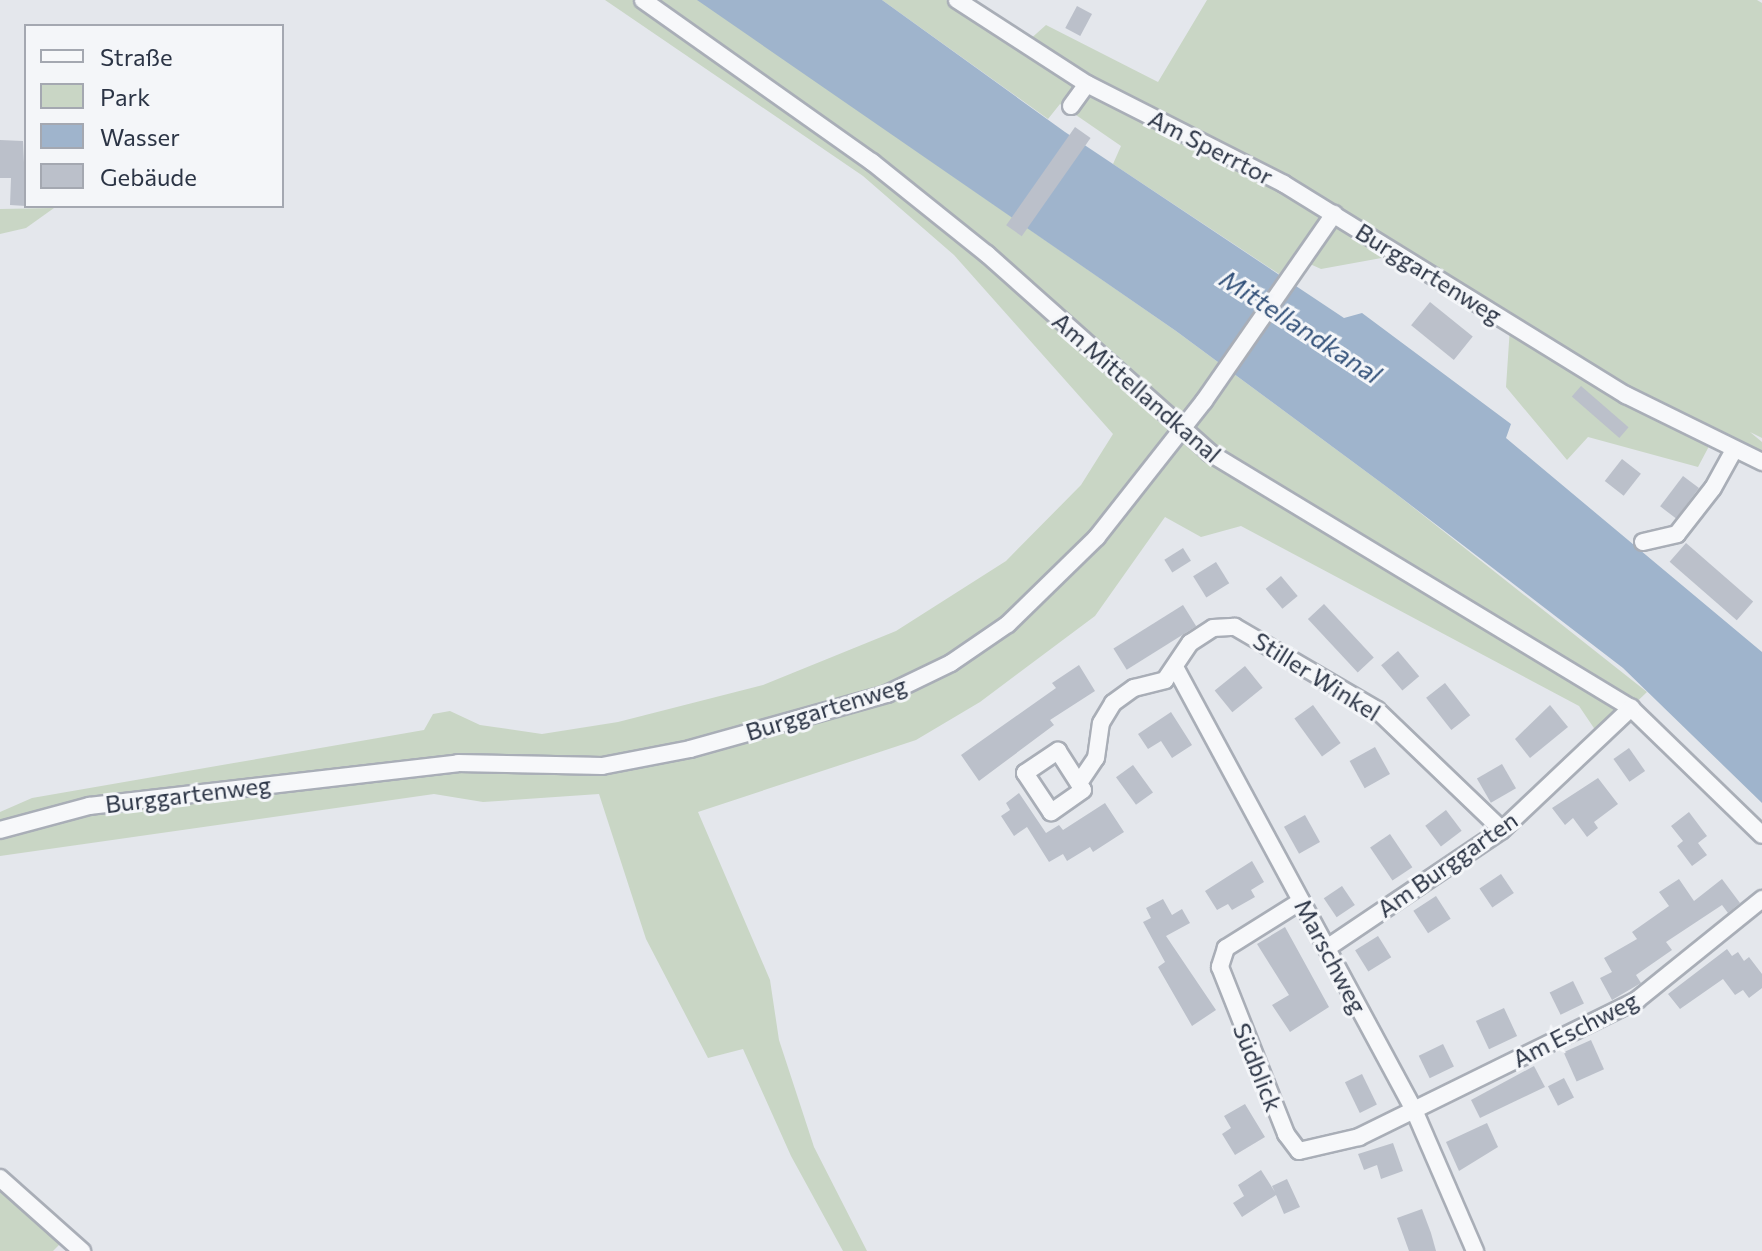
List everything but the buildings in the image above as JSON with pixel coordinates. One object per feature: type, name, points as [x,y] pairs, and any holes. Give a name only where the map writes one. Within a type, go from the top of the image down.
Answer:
[{"type":"street","name":"Am Mittellandkanal","points":[[643,0],[872,162],[987,254],[1180,428],[1290,506],[1631,708],[1762,835]]},
{"type":"street","name":"Am Sperrtor","points":[[957,0],[1087,84],[1334,214]]},
{"type":"street","points":[[1071,106],[1087,84]]},
{"type":"street","name":"Burggartenweg","points":[[0,830],[89,806],[458,763],[602,766],[690,749],[887,694],[951,663],[1008,624],[1097,537],[1204,401],[1334,214],[1613,387],[1762,462]]},
{"type":"street","points":[[1643,542],[1677,534],[1713,488],[1734,450]]},
{"type":"street","name":"Stiller Winkel","points":[[1079,783],[1096,758],[1101,723],[1113,703],[1134,688],[1165,680],[1190,643],[1213,628],[1235,627],[1377,710],[1502,830]]},
{"type":"street","name":"Marschweg","points":[[1175,667],[1414,1110],[1475,1251]]},
{"type":"street","name":"Am Burggarten","points":[[1327,948],[1502,830],[1631,708]]},
{"type":"street","name":"Am Eschweg","points":[[1414,1110],[1637,1000],[1762,899]]},
{"type":"street","name":"Südblick","points":[[1301,901],[1226,948],[1220,967],[1286,1134],[1299,1151],[1359,1137],[1414,1110]]},
{"type":"street","points":[[0,1178],[82,1251]]},
{"type":"green space","points":[[605,0],[699,0],[1176,331],[1395,493],[1647,692],[1600,737],[1579,706],[1241,526],[1201,537],[1165,517],[1095,616],[980,702],[916,740],[698,812],[770,980],[779,1040],[814,1147],[867,1251],[843,1251],[791,1156],[743,1049],[708,1058],[646,939],[599,794],[483,802],[434,794],[0,856],[0,812],[32,798],[424,730],[433,714],[450,711],[480,725],[542,734],[618,722],[763,685],[896,631],[1006,561],[1081,485],[1113,434],[954,255],[863,176]]},
{"type":"green space","points":[[882,0],[946,0],[1018,50],[1046,25],[1158,82],[1207,0],[1757,0],[1762,3],[1762,438],[1750,432],[1762,442],[1762,453],[1716,433],[1698,467],[1588,437],[1567,460],[1506,387],[1511,312],[1398,245],[1387,257],[1321,269],[1299,259],[1285,278],[1113,164],[1121,146],[1060,104],[1048,119]]},
{"type":"green space","points":[[54,208],[26,228],[0,234],[0,209]]},
{"type":"green space","points":[[0,1178],[68,1236],[53,1251],[0,1251]]},
{"type":"water","name":"Mittellandkanal","points":[[697,0],[882,0],[1065,132],[1344,318],[1362,313],[1511,424],[1506,438],[1762,652],[1762,803],[1623,668],[1395,493],[1176,331]]}]
